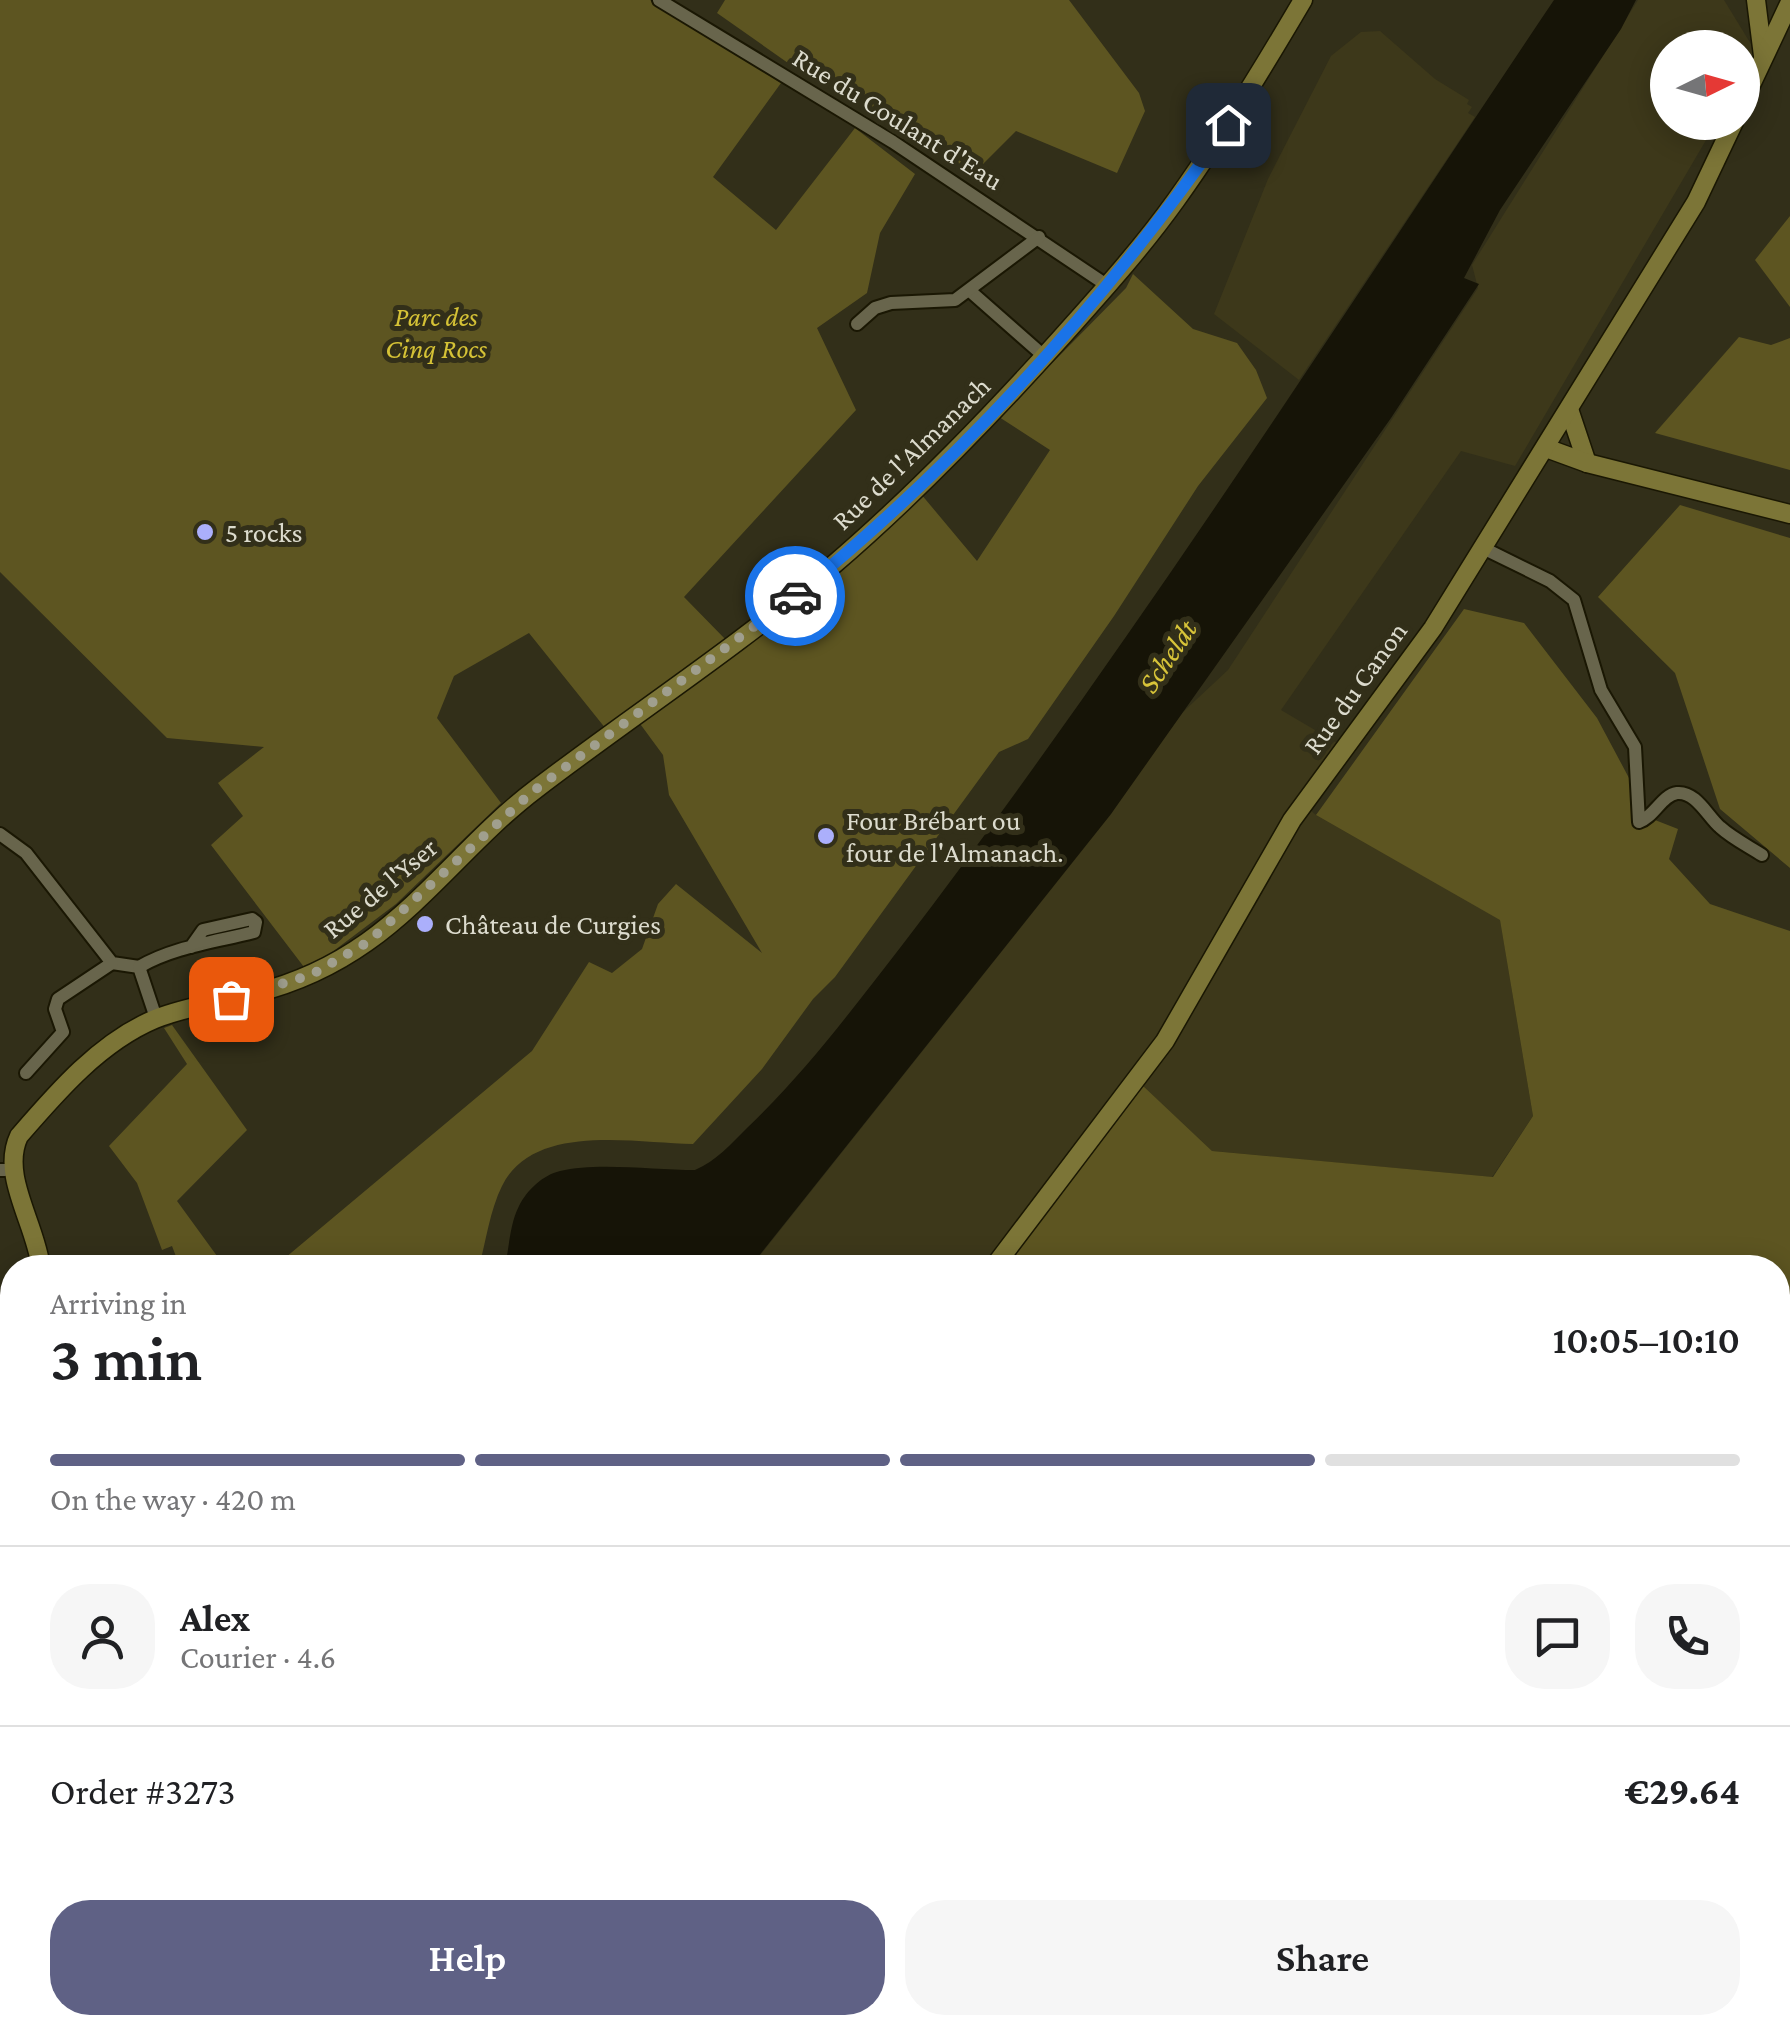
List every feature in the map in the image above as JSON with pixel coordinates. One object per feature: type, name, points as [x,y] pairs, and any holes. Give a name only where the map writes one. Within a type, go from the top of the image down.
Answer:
[{"type":"main road","name":"Rue de l'Almanach","points":[[688,678],[883,522],[958,450],[1044,357],[1174,204],[1228,125],[1304,0]]},
{"type":"main road","points":[[1757,0],[1785,24]]},
{"type":"main road","points":[[1757,0],[1763,61]]},
{"type":"main road","points":[[1760,67],[1785,24],[1790,2]]},
{"type":"main road","name":"Rue du Canon","points":[[1003,1255],[1165,1041],[1292,820],[1433,628],[1696,202],[1725,140]]},
{"type":"main road","points":[[1570,409],[1587,463]]},
{"type":"main road","points":[[1546,448],[1587,463],[1790,514]]},
{"type":"main road","name":"Rue de l'Yser","points":[[3,1170],[15,1140],[90,1060],[116,1040],[156,1018],[287,984],[354,950],[406,910],[532,792],[688,678]]},
{"type":"main road","points":[[3,1170],[39,1255]]},
{"type":"street","name":"Rue du Coulant d'Eau","points":[[659,0],[893,142],[1108,286]]},
{"type":"street","points":[[857,324],[875,308],[891,303],[955,300],[1039,238]]},
{"type":"street","points":[[970,290],[1044,357]]},
{"type":"street","points":[[1483,548],[1550,581],[1574,600],[1601,690],[1635,747],[1639,822],[1645,821],[1670,794],[1688,795],[1720,828],[1762,854]]},
{"type":"street","points":[[0,834],[26,853],[112,963],[140,968],[159,955],[192,948]]},
{"type":"street","points":[[26,1073],[62,1032],[56,1009],[58,1000],[112,963]]},
{"type":"street","points":[[140,968],[156,1018]]},
{"type":"shaded area","points":[[1638,0],[1724,0],[1742,30],[1650,30],[1650,140],[1706,140],[1515,466],[1461,451],[1281,710],[1337,743],[1298,800],[1316,815],[1500,919],[1533,1116],[1492,1177],[1212,1151],[1142,1086],[1013,1255],[760,1255],[1111,814],[1182,713],[1228,670],[1478,288],[1472,265]]},
{"type":"shaded area","points":[[1380,31],[1435,79],[1469,100],[1467,104],[1472,107],[1468,113],[1475,117],[1299,380],[1214,314],[1268,179],[1331,56],[1361,32]]},
{"type":"green space","name":"Parc des Cinq Rocs","points":[[0,0],[650,0],[781,83],[713,177],[776,230],[855,128],[915,174],[880,233],[867,293],[817,328],[856,410],[684,597],[727,641],[610,734],[529,633],[454,676],[437,718],[501,803],[396,904],[307,971],[211,845],[243,816],[218,783],[264,747],[167,738],[0,572]]},
{"type":"green space","points":[[725,0],[1069,0],[1139,93],[1145,111],[1117,173],[1016,131],[974,173],[788,63],[717,13]]},
{"type":"green space","points":[[1790,216],[1790,307],[1755,260]]},
{"type":"green space","points":[[1133,274],[1193,329],[1237,343],[1256,370],[1267,398],[1198,486],[1028,739],[999,752],[835,977],[813,999],[762,1069],[693,1144],[587,1141],[537,1152],[517,1166],[502,1186],[482,1255],[289,1255],[532,1051],[589,962],[612,973],[642,949],[658,904],[676,884],[762,953],[669,795],[663,755],[638,721],[921,494],[977,561],[1050,450],[999,417],[1126,288]]},
{"type":"green space","points":[[1739,337],[1771,345],[1790,338],[1790,470],[1655,433]]},
{"type":"green space","points":[[1680,505],[1790,538],[1790,868],[1720,809],[1675,673],[1598,597]]},
{"type":"green space","points":[[1464,609],[1524,623],[1597,718],[1637,793],[1639,822],[1655,820],[1678,829],[1669,859],[1710,904],[1790,931],[1790,1255],[1014,1255],[1142,1085],[1212,1151],[1493,1177],[1533,1116],[1500,920],[1316,815]]},
{"type":"green space","points":[[172,1025],[247,1130],[177,1201],[216,1255],[175,1255],[172,1246],[162,1250],[137,1183],[109,1146],[187,1064],[164,1028]]},
{"type":"water","name":"Scheldt","points":[[1554,0],[1636,0],[1621,29],[1500,210],[1464,278],[1479,284],[1391,418],[1111,814],[760,1255],[507,1255],[516,1213],[526,1194],[542,1180],[575,1168],[695,1170],[735,1140],[789,1085],[903,944],[989,829],[1316,358]]},
{"type":"way so far","points":[[231,999],[311,975],[368,942],[532,792],[795,596]]},
{"type":"place","name":"5 rocks","points":[[205,532]]},
{"type":"place","name":"Four Brébart ou four de l'Almanach.","points":[[826,836]]},
{"type":"place","name":"Château de Curgies","points":[[425,924]]},
{"type":"route","points":[[795,596],[883,522],[994,413],[1108,286],[1174,204],[1228,125]]}]
